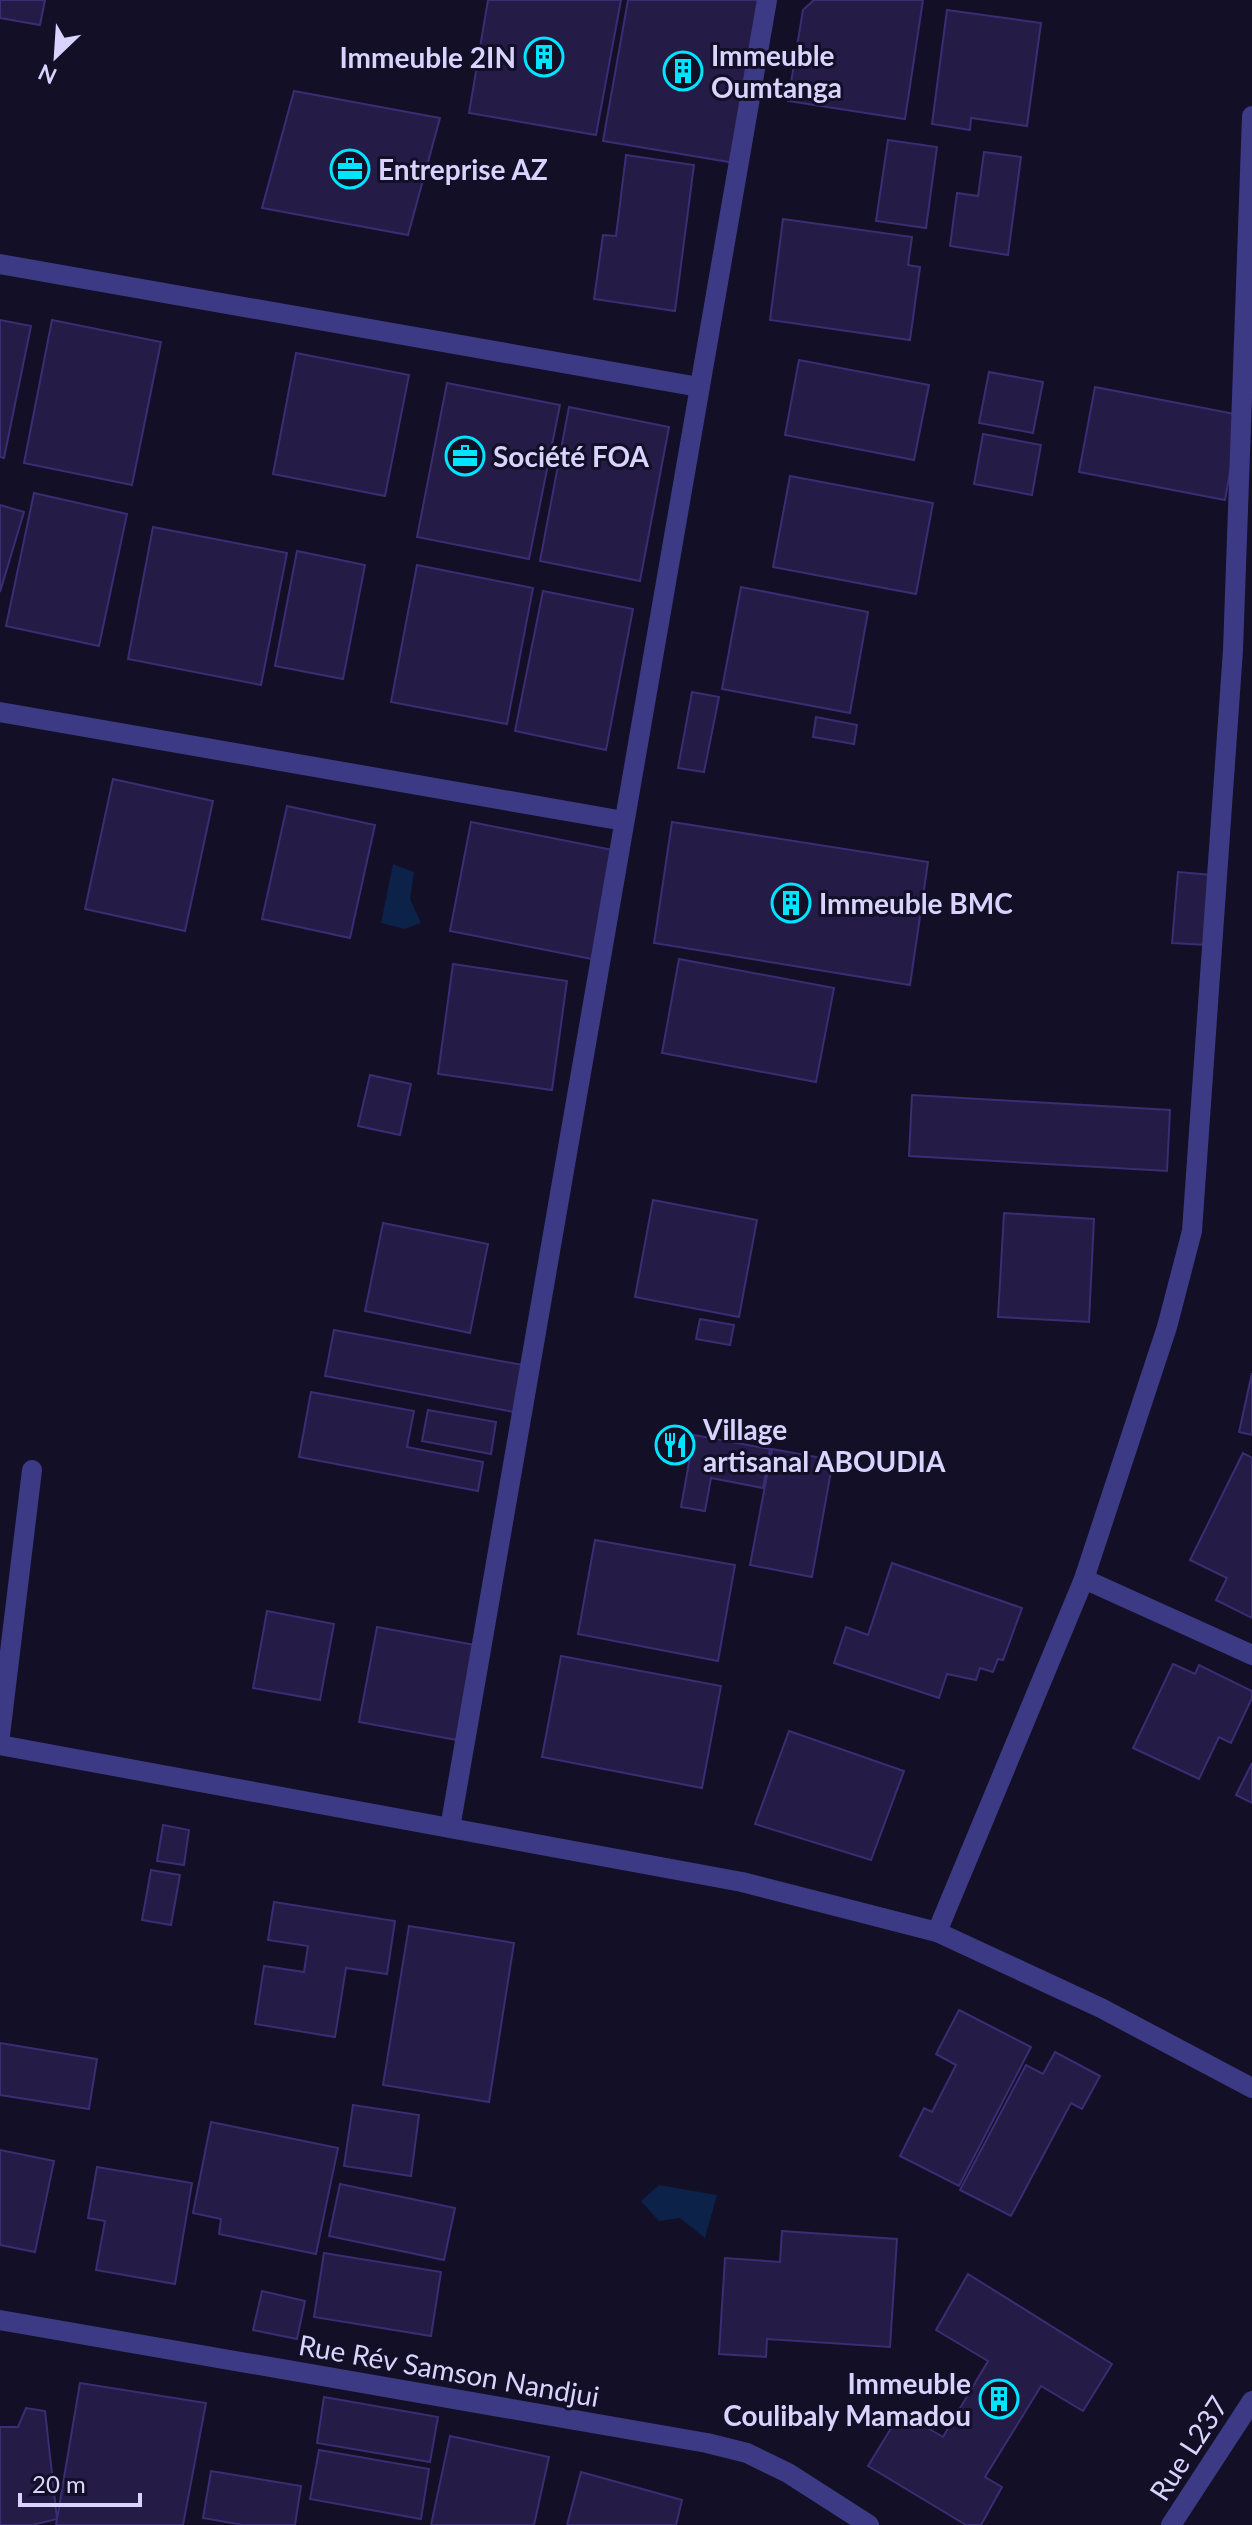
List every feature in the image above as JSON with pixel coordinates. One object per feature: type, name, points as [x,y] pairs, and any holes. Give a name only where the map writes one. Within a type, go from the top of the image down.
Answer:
[{"type":"street","points":[[450,1828],[767,0]]},
{"type":"street","points":[[937,1932],[1084,1579],[1167,1327],[1192,1231],[1233,650],[1252,116]]},
{"type":"street","points":[[0,264],[699,387]]},
{"type":"street","points":[[0,712],[624,821]]},
{"type":"street","points":[[0,1735],[32,1470]]},
{"type":"street","points":[[1084,1579],[1252,1655]]},
{"type":"street","points":[[0,1745],[742,1882],[937,1932],[1101,2008],[1252,2088]]},
{"type":"street","name":"Rue Rév Samson Nandjui","points":[[0,2320],[707,2443],[747,2453],[788,2473],[869,2525]]},
{"type":"street","name":"Rue L237","points":[[1171,2525],[1252,2401]]},
{"type":"water","points":[[393,864],[414,872],[410,899],[421,923],[405,929],[381,923]]},
{"type":"water","points":[[659,2185],[717,2195],[705,2238],[680,2218],[659,2221],[641,2201]]},
{"type":"building","points":[[0,0],[45,0],[40,25],[0,18]]},
{"type":"building","name":"Immeuble 2IN","points":[[488,0],[621,0],[596,135],[469,113]]},
{"type":"building","name":"Immeuble Oumtanga","points":[[628,0],[764,0],[735,163],[603,141]]},
{"type":"building","points":[[814,0],[923,0],[905,119],[788,101],[803,10]]},
{"type":"building","points":[[947,10],[1041,23],[1027,126],[971,118],[970,130],[932,124]]},
{"type":"building","points":[[294,91],[440,118],[408,235],[262,208]]},
{"type":"building","points":[[888,140],[937,147],[926,228],[876,221]]},
{"type":"building","points":[[984,152],[1021,157],[1008,255],[950,246],[957,193],[978,196]]},
{"type":"building","points":[[626,155],[694,165],[675,311],[594,299],[603,235],[616,236]]},
{"type":"building","points":[[783,219],[912,237],[908,265],[920,267],[910,340],[770,320]]},
{"type":"building","points":[[0,320],[31,326],[4,458],[0,457]]},
{"type":"building","points":[[52,320],[161,342],[132,485],[24,463]]},
{"type":"building","points":[[296,353],[409,375],[385,496],[273,474]]},
{"type":"building","points":[[799,360],[929,385],[914,460],[785,435]]},
{"type":"building","points":[[989,372],[1043,382],[1033,433],[979,423]]},
{"type":"building","points":[[447,383],[560,405],[529,559],[417,537]]},
{"type":"building","points":[[1095,387],[1240,415],[1225,500],[1079,472]]},
{"type":"building","points":[[569,407],[669,427],[640,581],[540,561]]},
{"type":"building","points":[[983,434],[1041,445],[1032,495],[974,484]]},
{"type":"building","points":[[790,476],[933,503],[916,594],[773,567]]},
{"type":"building","points":[[34,493],[127,514],[99,646],[6,626]]},
{"type":"building","points":[[0,505],[24,512],[0,592]]},
{"type":"building","points":[[153,527],[287,553],[261,685],[128,659]]},
{"type":"building","points":[[297,551],[365,565],[343,679],[275,666]]},
{"type":"building","points":[[417,565],[533,588],[507,724],[391,702]]},
{"type":"building","points":[[741,587],[868,612],[850,713],[722,689]]},
{"type":"building","points":[[543,591],[633,609],[606,750],[515,731]]},
{"type":"building","points":[[692,692],[719,697],[704,772],[678,768]]},
{"type":"building","points":[[816,717],[857,725],[854,744],[813,737]]},
{"type":"building","points":[[113,779],[213,801],[185,931],[85,909]]},
{"type":"building","points":[[287,806],[375,825],[350,938],[262,919]]},
{"type":"building","points":[[471,822],[613,850],[592,959],[450,931]]},
{"type":"building","name":"Immeuble BMC","points":[[672,822],[928,862],[910,985],[654,943]]},
{"type":"building","points":[[1178,872],[1212,875],[1207,945],[1172,943]]},
{"type":"building","points":[[679,959],[834,988],[816,1082],[662,1053]]},
{"type":"building","points":[[453,964],[567,981],[552,1090],[438,1074]]},
{"type":"building","points":[[370,1075],[411,1084],[400,1135],[358,1126]]},
{"type":"building","points":[[912,1095],[1170,1110],[1167,1171],[909,1156]]},
{"type":"building","points":[[653,1200],[757,1220],[739,1317],[635,1297]]},
{"type":"building","points":[[1004,1213],[1094,1219],[1089,1322],[998,1317]]},
{"type":"building","points":[[383,1223],[488,1244],[470,1333],[365,1311]]},
{"type":"building","points":[[700,1319],[734,1325],[730,1345],[696,1339]]},
{"type":"building","points":[[334,1330],[528,1366],[519,1413],[325,1376]]},
{"type":"building","points":[[1252,1373],[1252,1435],[1239,1432]]},
{"type":"building","points":[[311,1392],[414,1411],[407,1447],[483,1462],[478,1491],[299,1457]]},
{"type":"building","points":[[428,1410],[496,1422],[491,1454],[422,1441]]},
{"type":"building","points":[[694,1435],[770,1449],[763,1488],[711,1478],[705,1511],[681,1507]]},
{"type":"building","points":[[772,1449],[833,1460],[812,1577],[750,1565]]},
{"type":"building","points":[[1243,1453],[1252,1458],[1252,1618],[1216,1600],[1227,1578],[1190,1560]]},
{"type":"building","points":[[595,1540],[735,1565],[718,1661],[578,1634]]},
{"type":"building","points":[[892,1563],[1022,1608],[1003,1660],[998,1659],[993,1672],[980,1668],[976,1680],[947,1674],[939,1698],[834,1663],[846,1627],[868,1635]]},
{"type":"building","points":[[267,1611],[334,1624],[320,1700],[253,1688]]},
{"type":"building","points":[[377,1627],[475,1645],[457,1740],[359,1722]]},
{"type":"building","points":[[561,1656],[721,1686],[702,1788],[542,1757]]},
{"type":"building","points":[[1173,1664],[1195,1674],[1199,1665],[1252,1691],[1252,1698],[1231,1743],[1219,1737],[1199,1779],[1133,1748]]},
{"type":"building","points":[[789,1731],[904,1771],[871,1860],[755,1824]]},
{"type":"building","points":[[1252,1763],[1252,1803],[1236,1795]]},
{"type":"building","points":[[163,1825],[189,1830],[184,1865],[157,1861]]},
{"type":"building","points":[[151,1870],[180,1875],[171,1925],[142,1920]]},
{"type":"building","points":[[274,1902],[395,1921],[387,1974],[346,1968],[335,2037],[255,2024],[264,1966],[304,1972],[308,1946],[268,1940]]},
{"type":"building","points":[[409,1926],[514,1943],[489,2102],[383,2085]]},
{"type":"building","points":[[959,2010],[1031,2047],[959,2186],[900,2156],[924,2108],[932,2112],[956,2065],[936,2054]]},
{"type":"building","points":[[0,2043],[97,2059],[89,2109],[0,2095]]},
{"type":"building","points":[[1055,2052],[1100,2076],[1082,2109],[1071,2103],[1011,2216],[960,2190],[1026,2065],[1043,2074]]},
{"type":"building","points":[[353,2105],[419,2115],[411,2176],[344,2166]]},
{"type":"building","points":[[211,2122],[338,2148],[316,2254],[219,2234],[221,2219],[193,2213]]},
{"type":"building","points":[[0,2150],[54,2161],[35,2252],[0,2245]]},
{"type":"building","points":[[97,2167],[192,2183],[175,2284],[96,2270],[105,2221],[88,2218]]},
{"type":"building","points":[[340,2184],[455,2208],[444,2260],[329,2236]]},
{"type":"building","points":[[782,2231],[897,2239],[890,2347],[767,2339],[766,2357],[719,2354],[725,2258],[780,2262]]},
{"type":"building","points":[[324,2253],[441,2272],[431,2336],[314,2317]]},
{"type":"building","name":"Immeuble Coulibaly Mamadou","points":[[968,2274],[1112,2364],[1083,2411],[1041,2386],[985,2477],[1002,2487],[981,2525],[966,2525],[868,2466],[901,2412],[943,2437],[988,2361],[936,2330]]},
{"type":"building","points":[[262,2291],[305,2301],[297,2339],[253,2330]]},
{"type":"building","points":[[80,2383],[206,2403],[183,2525],[56,2525]]},
{"type":"building","points":[[324,2397],[438,2417],[430,2462],[317,2443]]},
{"type":"building","points":[[26,2408],[45,2411],[57,2519],[32,2525],[0,2525],[0,2427],[18,2427]]},
{"type":"building","points":[[450,2436],[549,2457],[534,2525],[431,2525]]},
{"type":"building","points":[[319,2450],[429,2469],[421,2519],[310,2499]]},
{"type":"building","points":[[211,2471],[301,2486],[295,2525],[243,2525],[203,2518]]},
{"type":"building","points":[[581,2472],[682,2500],[676,2525],[567,2525]]},
{"type":"place","name":"Immeuble 2IN","points":[[544,57]]},
{"type":"place","name":"Immeuble Oumtanga","points":[[683,71]]},
{"type":"place","name":"Entreprise AZ","points":[[350,169]]},
{"type":"place","name":"Société FOA","points":[[465,456]]},
{"type":"place","name":"Immeuble BMC","points":[[791,903]]},
{"type":"place","name":"Village artisanal ABOUDIA","points":[[675,1445]]},
{"type":"place","name":"Immeuble Coulibaly Mamadou","points":[[999,2399]]}]
